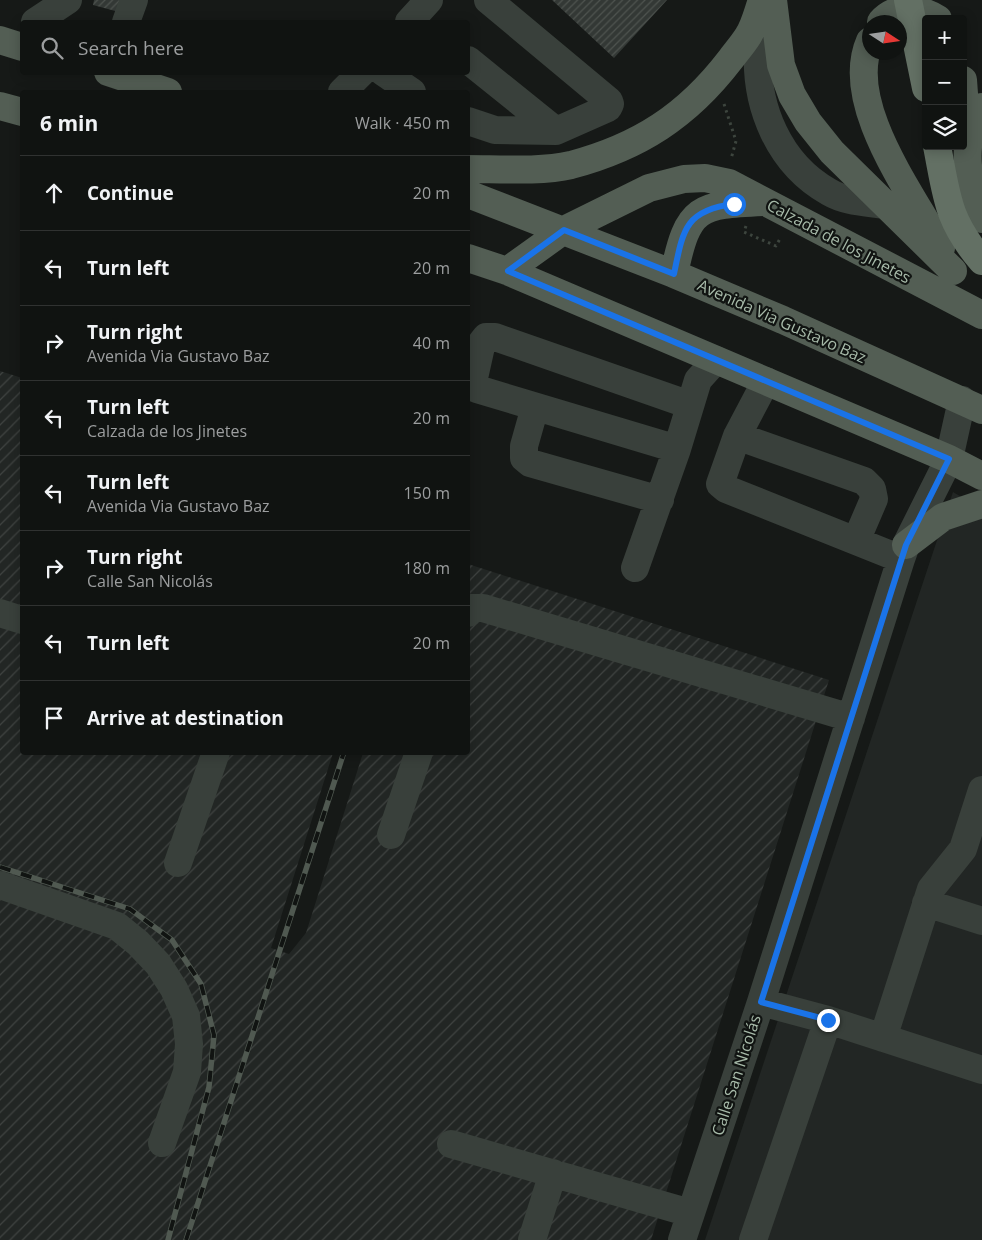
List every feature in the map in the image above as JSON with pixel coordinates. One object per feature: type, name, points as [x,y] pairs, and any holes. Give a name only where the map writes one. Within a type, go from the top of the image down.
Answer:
[{"type":"highway","points":[[908,0],[922,68]]},
{"type":"highway","points":[[938,150],[950,213],[960,233],[982,260]]},
{"type":"main road","points":[[470,169],[518,169],[569,165],[619,149],[665,126],[699,98],[749,35],[762,0]]},
{"type":"main road","points":[[773,0],[781,65],[792,95],[808,122],[832,152],[954,271]]},
{"type":"main road","points":[[890,15],[895,12],[907,10],[922,11],[930,15]]},
{"type":"main road","points":[[866,60],[864,72],[866,95],[876,132],[898,175],[928,223],[954,271],[982,311]]},
{"type":"main road","points":[[117,75],[162,90]]},
{"type":"main road","points":[[965,105],[968,136],[967,161],[973,196],[982,219]]},
{"type":"main road","points":[[0,106],[20,111]]},
{"type":"main road","points":[[968,136],[982,106]]},
{"type":"main road","name":"Calzada de los Jinetes","points":[[508,271],[564,230],[649,188],[684,179],[705,178],[729,183],[982,316]]},
{"type":"main road","name":"Avenida Via Gustavo Baz","points":[[470,195],[674,274],[972,405]]},
{"type":"main road","points":[[674,274],[681,240],[688,225],[700,213],[714,206],[764,202]]},
{"type":"main road","points":[[470,259],[508,271],[949,459],[982,476]]},
{"type":"main road","points":[[904,552],[943,517],[982,504]]},
{"type":"street","points":[[38,20],[68,0]]},
{"type":"street","points":[[127,20],[134,0]]},
{"type":"street","points":[[470,122],[495,130],[556,131],[608,108],[609,101],[488,0]]},
{"type":"street","points":[[767,0],[758,49],[759,85],[767,120],[783,151],[805,176],[830,193],[848,200],[885,205]]},
{"type":"street","points":[[470,62],[556,131]]},
{"type":"street","points":[[344,90],[359,75]]},
{"type":"street","points":[[387,75],[409,90]]},
{"type":"street","points":[[677,449],[535,407],[472,386],[482,342],[486,338],[495,337],[690,406]]},
{"type":"street","points":[[635,568],[660,500],[698,380],[716,360]]},
{"type":"street","points":[[766,381],[737,436],[720,484],[726,489],[856,540],[904,552]]},
{"type":"street","name":"Calle San Nicolás","points":[[682,1240],[761,1002],[904,552],[949,459],[972,405]]},
{"type":"street","points":[[535,407],[524,446],[524,458],[530,462],[660,500]]},
{"type":"street","points":[[737,436],[864,481],[872,489],[874,499],[856,540]]},
{"type":"street","points":[[470,610],[471,608],[483,608],[851,718]]},
{"type":"street","points":[[0,613],[20,619]]},
{"type":"street","points":[[178,863],[215,755]]},
{"type":"street","points":[[391,835],[418,755]]},
{"type":"street","points":[[883,1038],[931,889],[973,852],[982,790]]},
{"type":"street","points":[[0,885],[116,926],[138,943],[158,964],[174,989],[186,1016],[189,1044],[187,1072],[162,1143]]},
{"type":"street","points":[[926,903],[982,921]]},
{"type":"street","points":[[761,1002],[828,1020],[982,1070]]},
{"type":"street","points":[[753,1240],[828,1020]]},
{"type":"street","points":[[451,1144],[690,1213]]},
{"type":"street","points":[[532,1240],[553,1173]]},
{"type":"path","points":[[727,98],[723,106],[736,141],[730,162]]},
{"type":"path","points":[[744,232],[776,246]]},
{"type":"shaded area","points":[[0,371],[20,377],[20,755],[332,755],[271,948],[289,954],[306,933],[362,755],[470,755],[470,565],[829,680],[651,1240],[0,1240]]},
{"type":"shaded area","points":[[953,492],[982,509],[982,1240],[705,1240]]},
{"type":"building","points":[[94,0],[123,0],[119,12],[93,5]]},
{"type":"building","points":[[552,0],[667,0],[614,58]]},
{"type":"railway","points":[[186,1240],[343,755]]},
{"type":"railway","points":[[0,867],[130,909],[172,940],[201,984],[214,1035],[209,1087],[168,1240]]},
{"type":"route","points":[[734,204],[714,206],[700,213],[688,225],[681,240],[674,274],[564,230],[508,271],[949,459],[942,477],[906,545],[761,1002],[828,1020]]}]
